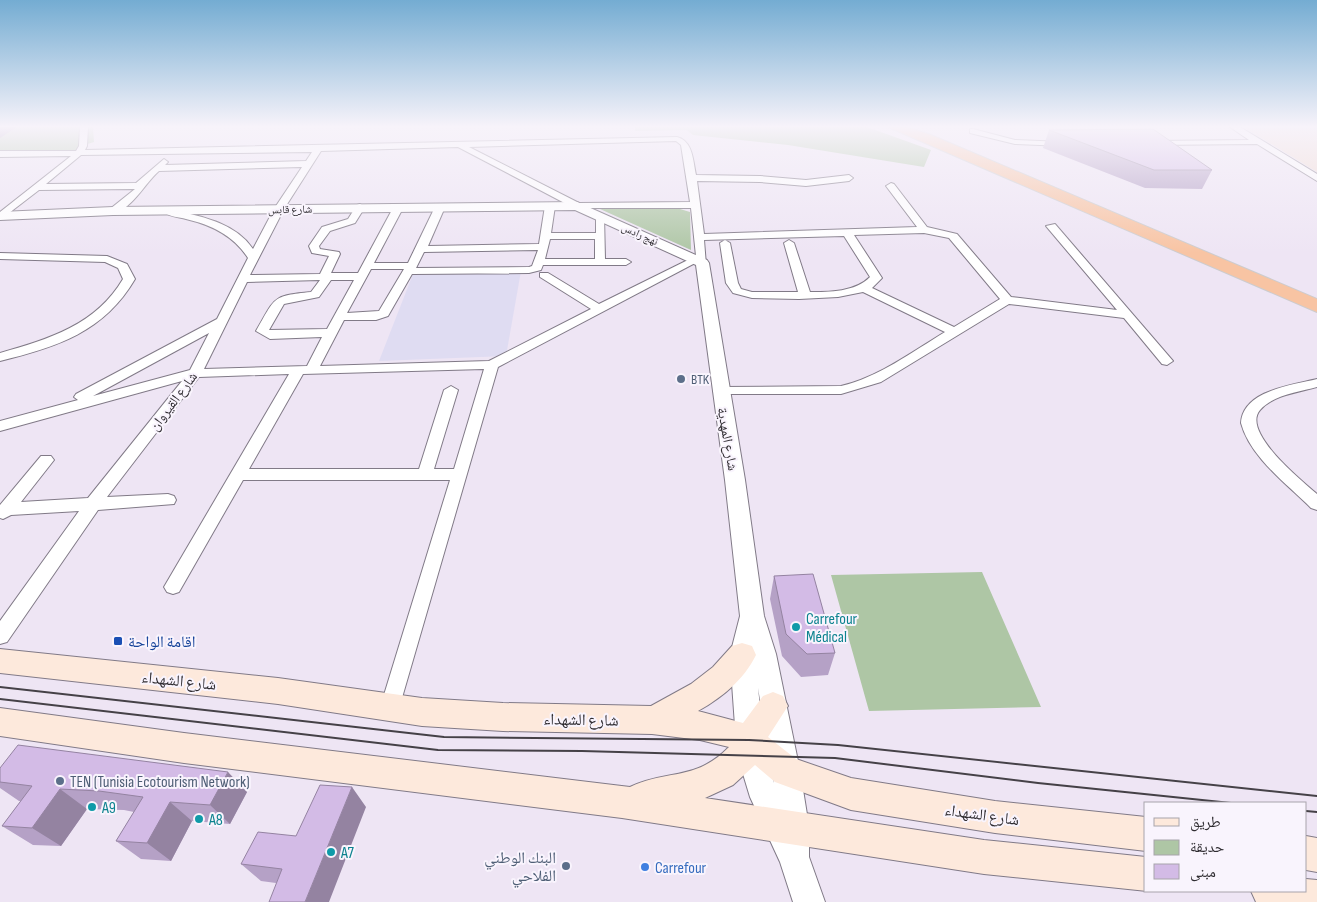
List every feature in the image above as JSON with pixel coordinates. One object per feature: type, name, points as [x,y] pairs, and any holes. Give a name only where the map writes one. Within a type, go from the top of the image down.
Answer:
[{"type":"highway","points":[[998,169],[1317,306]]},
{"type":"highway","points":[[1020,169],[1206,247],[1317,297]]},
{"type":"main road","points":[[652,720],[682,706],[709,689],[732,669],[742,655]]},
{"type":"main road","name":"شارع الشهداء","points":[[0,661],[269,690],[390,708],[503,717],[652,720],[718,730],[749,740],[786,771],[851,794],[995,817],[1144,834]]},
{"type":"main road","points":[[622,802],[675,793],[704,783],[730,768],[744,754],[749,740],[773,706]]},
{"type":"main road","points":[[0,722],[184,748],[622,802],[789,836],[1144,874]]},
{"type":"main road","points":[[1276,892],[1317,898]]},
{"type":"street","points":[[1,216],[58,169]]},
{"type":"street","points":[[113,211],[139,190],[139,186],[156,169]]},
{"type":"street","name":"شارع القيروان","points":[[0,636],[93,504],[195,373],[279,209],[305,169]]},
{"type":"street","points":[[506,169],[577,206],[695,205]]},
{"type":"street","points":[[0,426],[195,373],[492,365],[599,309],[698,261],[700,237],[690,169]]},
{"type":"street","points":[[1298,169],[1316,181]]},
{"type":"street","points":[[692,178],[760,179],[806,183],[849,178]]},
{"type":"street","points":[[35,187],[139,186]]},
{"type":"street","points":[[891,186],[924,230]]},
{"type":"street","points":[[244,278],[326,277],[364,271],[410,268],[529,270],[537,268],[540,262],[550,206]]},
{"type":"street","name":"شارع قابس","points":[[1,216],[113,211],[169,212],[360,207],[577,206]]},
{"type":"street","name":"نهج رادس","points":[[577,206],[698,261]]},
{"type":"street","points":[[331,333],[270,335],[262,331],[279,302],[288,298],[315,295],[326,277],[335,254],[316,251],[314,246],[326,229],[352,220],[360,207]]},
{"type":"street","points":[[339,316],[376,316],[384,313],[421,249],[440,207]]},
{"type":"street","points":[[174,587],[238,475],[305,369],[331,333],[398,208]]},
{"type":"street","points":[[169,212],[214,224],[232,232],[245,244],[254,258]]},
{"type":"street","points":[[600,262],[601,217]]},
{"type":"street","points":[[1051,226],[1167,361]]},
{"type":"street","points":[[700,237],[924,230],[945,233],[959,241],[1007,300]]},
{"type":"street","points":[[725,243],[732,283],[737,291],[752,295],[846,294],[866,289],[874,282],[875,275],[847,233]]},
{"type":"street","points":[[546,236],[601,236]]},
{"type":"street","points":[[789,243],[805,295]]},
{"type":"street","points":[[421,249],[544,247]]},
{"type":"street","points":[[0,256],[107,259],[127,269],[129,279],[125,288],[100,316],[82,328],[62,338],[0,357]]},
{"type":"street","name":"شارع المهدية","points":[[698,261],[735,480],[752,616],[764,654],[786,771],[789,836],[809,902]]},
{"type":"street","points":[[540,262],[626,262]]},
{"type":"street","points":[[544,275],[599,309]]},
{"type":"street","points":[[866,289],[955,332]]},
{"type":"street","points":[[720,391],[842,390],[860,386],[1007,300],[1127,315]]},
{"type":"street","points":[[54,411],[222,321]]},
{"type":"street","points":[[390,708],[492,365]]},
{"type":"street","points":[[1317,383],[1289,390],[1258,403],[1250,414],[1248,425],[1256,440],[1317,504]]},
{"type":"street","points":[[425,474],[451,390]]},
{"type":"street","points":[[3,513],[46,460]]},
{"type":"street","points":[[238,475],[460,474]]},
{"type":"street","points":[[3,513],[93,504],[168,500]]},
{"type":"street","points":[[752,616],[742,655],[749,740],[762,789],[789,836]]},
{"type":"shaded area","points":[[521,271],[506,356],[379,361],[413,274]]},
{"type":"green space","points":[[600,209],[680,209],[690,212],[691,250]]},
{"type":"green space","points":[[982,572],[1041,707],[869,711],[831,575]]},
{"type":"building","points":[[1152,169],[1212,170],[1154,170]]},
{"type":"building","points":[[813,574],[835,653],[807,654],[786,634],[774,576]]},
{"type":"building","points":[[18,745],[228,772],[210,805],[170,802],[147,843],[116,841],[143,797],[99,791],[60,789],[32,828],[2,826],[32,786],[0,782],[0,768]]},
{"type":"building","points":[[320,785],[352,787],[305,902],[269,902],[282,869],[241,864],[258,832],[296,836]]},
{"type":"tram line","points":[[0,687],[444,737],[749,740],[838,745],[1317,796]]},
{"type":"tram line","points":[[0,699],[438,750],[582,751],[835,758],[1038,783],[1221,802]]},
{"type":"tram line","points":[[1307,811],[1317,812]]},
{"type":"place","name":"BTK","points":[[681,379]]},
{"type":"place","name":"Carrefour Médical","points":[[796,627]]},
{"type":"place","name":"اقامة الواحة","points":[[118,641]]},
{"type":"place","name":"TEN (Tunisia Ecotourism Network)","points":[[60,781]]},
{"type":"place","name":"A9","points":[[92,807]]},
{"type":"place","name":"A8","points":[[199,819]]},
{"type":"place","name":"A7","points":[[331,852]]},
{"type":"place","name":"البنك الوطني الفلاحي","points":[[566,866]]},
{"type":"place","name":"Carrefour","points":[[645,867]]}]
